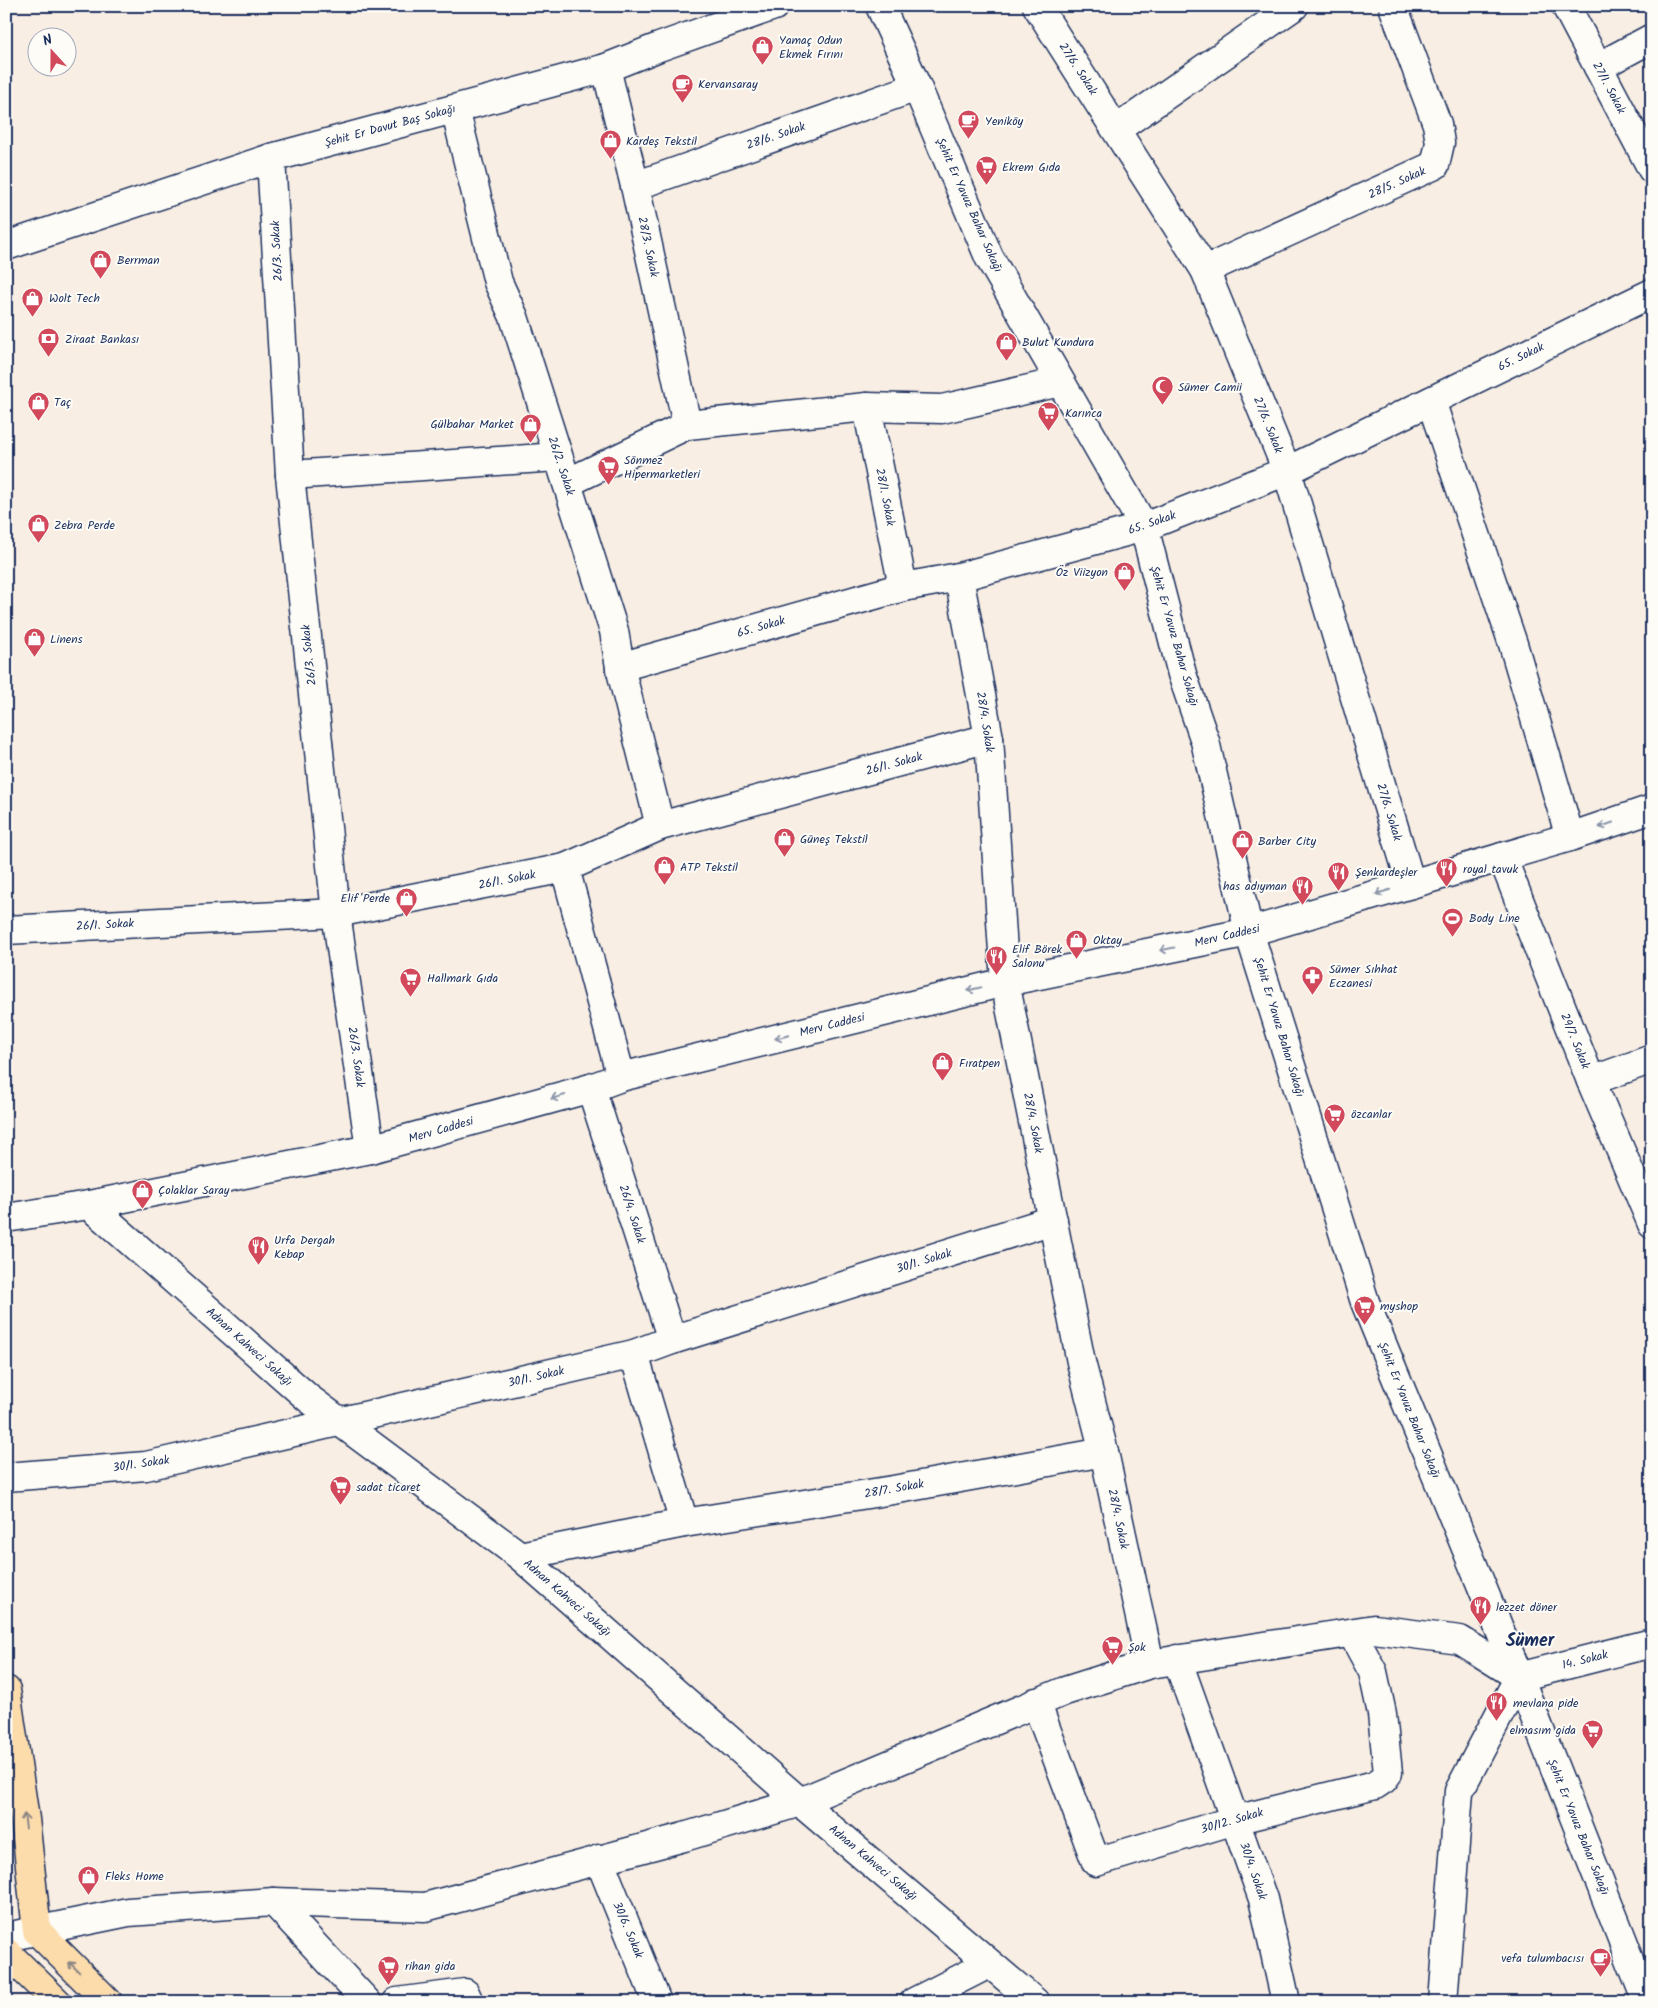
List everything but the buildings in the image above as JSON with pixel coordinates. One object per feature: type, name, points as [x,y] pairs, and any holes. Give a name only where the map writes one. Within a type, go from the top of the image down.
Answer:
[{"type":"main road","points":[[6,1690],[25,1819],[37,1931],[108,2002]]},
{"type":"main road","points":[[6,1952],[57,2002]]},
{"type":"street","name":"Şehit Er Davut Baş Sokağı","points":[[6,246],[271,158],[606,68],[774,6]]},
{"type":"street","name":"Şehit Er Yavuz Bahar Sokağı","points":[[880,6],[918,86],[989,257],[1144,528],[1182,674],[1205,741],[1249,932],[1365,1302],[1519,1676],[1647,2002]]},
{"type":"street","name":"27/6. Sokak","points":[[1037,6],[1117,128],[1205,270],[1286,471],[1411,884]]},
{"type":"street","points":[[1117,128],[1294,6]]},
{"type":"street","name":"28/5. Sokak","points":[[1205,270],[1435,165],[1440,143],[1437,124],[1393,6]]},
{"type":"street","name":"27/1. Sokak","points":[[1566,6],[1652,169]]},
{"type":"street","points":[[1598,67],[1652,38]]},
{"type":"street","name":"28/3. Sokak","points":[[606,68],[635,186],[687,426]]},
{"type":"street","name":"28/6. Sokak","points":[[635,186],[918,86]]},
{"type":"street","name":"26/2. Sokak","points":[[455,109],[498,282],[514,317],[614,631],[620,667],[660,826]]},
{"type":"street","name":"26/3. Sokak","points":[[271,158],[290,475],[336,913],[370,1149]]},
{"type":"street","name":"65. Sokak","points":[[620,667],[903,587],[959,577],[1144,528],[1286,471],[1652,293]]},
{"type":"street","points":[[567,483],[687,426],[867,406],[942,409],[1060,382]]},
{"type":"street","points":[[1430,400],[1513,644],[1570,837]]},
{"type":"street","name":"28/1. Sokak","points":[[867,406],[903,587]]},
{"type":"street","points":[[290,475],[558,457]]},
{"type":"street","name":"28/4. Sokak","points":[[959,577],[989,738],[1005,982],[1081,1362],[1104,1452],[1150,1664]]},
{"type":"street","name":"26/1. Sokak","points":[[6,930],[336,913],[565,868],[660,826],[989,738]]},
{"type":"street","name":"Merv Caddesi","points":[[6,1218],[89,1205],[370,1149],[591,1088],[621,1077],[1005,982],[1249,932],[1570,837],[1652,809]]},
{"type":"street","name":"29/7. Sokak","points":[[1502,857],[1591,1082],[1652,1224]]},
{"type":"street","points":[[565,868],[621,1077]]},
{"type":"street","points":[[1591,1082],[1652,1059]]},
{"type":"street","name":"26/4. Sokak","points":[[591,1088],[672,1340]]},
{"type":"street","name":"Adnan Kahveci Sokağı","points":[[89,1205],[308,1398],[520,1556],[800,1802],[1035,2002]]},
{"type":"street","name":"30/1. Sokak","points":[[6,1477],[146,1466],[634,1354],[672,1340],[1053,1220]]},
{"type":"street","points":[[634,1354],[684,1523]]},
{"type":"street","name":"28/7. Sokak","points":[[520,1556],[684,1523],[892,1490],[1104,1452]]},
{"type":"street","points":[[6,1937],[128,1912],[274,1902],[425,1907],[684,1837],[800,1802],[1036,1702],[1150,1664],[1374,1629],[1460,1640],[1519,1676],[1459,1791],[1443,2002]]},
{"type":"street","name":"30/12. Sokak","points":[[1036,1702],[1096,1862],[1234,1820],[1375,1785],[1384,1779],[1388,1772],[1382,1714],[1373,1672],[1352,1632]]},
{"type":"street","name":"14. Sokak","points":[[1519,1676],[1652,1643]]},
{"type":"street","name":"30/4. Sokak","points":[[1177,1659],[1263,1899],[1286,2002]]},
{"type":"street","name":"30/6. Sokak","points":[[599,1859],[657,2002]]},
{"type":"street","points":[[274,1902],[367,2002]]},
{"type":"street","points":[[914,2002],[989,1964]]},
{"type":"street","points":[[397,2002],[465,1993],[469,2002]]},
{"type":"place","name":"Yamaç Odun Ekmek Fırını","points":[[763,66]]},
{"type":"place","name":"Kervansaray","points":[[682,103]]},
{"type":"place","name":"Yeniköy","points":[[969,140]]},
{"type":"place","name":"Kardeş Tekstil","points":[[610,160]]},
{"type":"place","name":"Ekrem Gıda","points":[[986,186]]},
{"type":"place","name":"Berrman","points":[[101,279]]},
{"type":"place","name":"Wolt Tech","points":[[33,317]]},
{"type":"place","name":"Ziraat Bankası","points":[[49,358]]},
{"type":"place","name":"Bulut Kundura","points":[[1006,361]]},
{"type":"place","name":"Sümer Camii","points":[[1162,406]]},
{"type":"place","name":"Taç","points":[[38,421]]},
{"type":"place","name":"Karınca","points":[[1049,432]]},
{"type":"place","name":"Gülbahar Market","points":[[530,443]]},
{"type":"place","name":"Sönmez Hipermarketleri","points":[[608,486]]},
{"type":"place","name":"Zebra Perde","points":[[38,544]]},
{"type":"place","name":"Öz Viizyon","points":[[1124,591]]},
{"type":"place","name":"Linens","points":[[34,658]]},
{"type":"place","name":"Güneş Tekstil","points":[[784,858]]},
{"type":"place","name":"Barber City","points":[[1242,860]]},
{"type":"place","name":"ATP Tekstil","points":[[664,886]]},
{"type":"place","name":"royal tavuk","points":[[1447,888]]},
{"type":"place","name":"Şenkardeşler","points":[[1339,891]]},
{"type":"place","name":"has adıyman","points":[[1303,905]]},
{"type":"place","name":"Elif Perde","points":[[406,917]]},
{"type":"place","name":"Body Line","points":[[1453,937]]},
{"type":"place","name":"Oktay","points":[[1077,959]]},
{"type":"place","name":"Elif Börek Salonu","points":[[996,975]]},
{"type":"place","name":"Sümer Sıhhat Eczanesi","points":[[1313,995]]},
{"type":"place","name":"Hallmark Gıda","points":[[411,997]]},
{"type":"place","name":"Fıratpen","points":[[943,1082]]},
{"type":"place","name":"özcanlar","points":[[1335,1133]]},
{"type":"place","name":"Çolaklar Saray","points":[[142,1209]]},
{"type":"place","name":"Urfa Dergah Kebap","points":[[258,1266]]},
{"type":"place","name":"myshop","points":[[1364,1325]]},
{"type":"place","name":"sadat ticaret","points":[[340,1506]]},
{"type":"place","name":"lezzet döner","points":[[1480,1626]]},
{"type":"place","name":"Şok","points":[[1112,1666]]},
{"type":"place","name":"mevlana pide","points":[[1497,1722]]},
{"type":"place","name":"elmasım gida","points":[[1592,1749]]},
{"type":"place","name":"Fleks Home","points":[[89,1895]]},
{"type":"place","name":"vefa tulumbacısı","points":[[1600,1977]]},
{"type":"place","name":"rihan gida","points":[[389,1985]]},
{"type":"district","name":"Sümer","points":[[1530,1641]]}]
